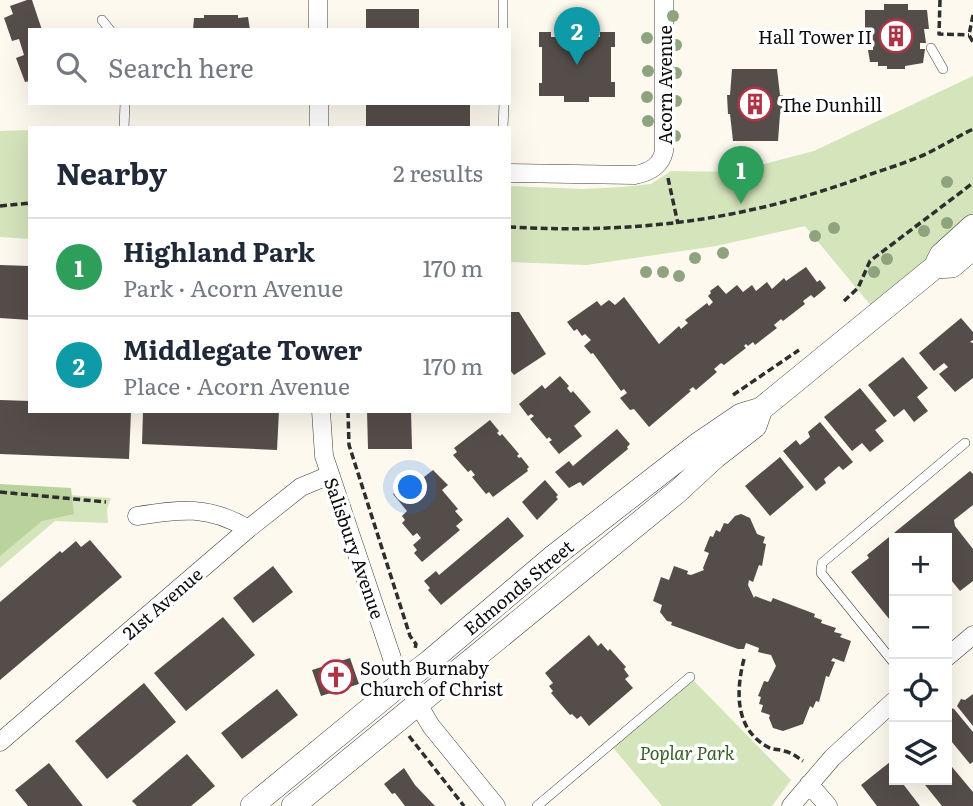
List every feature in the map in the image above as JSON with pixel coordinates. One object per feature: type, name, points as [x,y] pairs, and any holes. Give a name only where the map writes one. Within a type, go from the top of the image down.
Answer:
[{"type":"street","points":[[318,0],[318,28]]},
{"type":"street","name":"Acorn Avenue","points":[[661,171],[664,151],[664,0]]},
{"type":"street","points":[[319,105],[319,126]]},
{"type":"street","points":[[511,173],[635,175],[661,171]]},
{"type":"street","name":"Edmonds Street","points":[[252,806],[429,663],[554,556],[697,445],[741,415],[761,409],[935,267],[941,255],[973,226]]},
{"type":"street","name":"Edmonds Street","points":[[935,267],[952,266],[973,248]]},
{"type":"street","name":"Edmonds Street","points":[[293,806],[418,706],[755,426],[761,409]]},
{"type":"street","name":"Salisbury Avenue","points":[[321,413],[322,441],[330,475],[394,664],[431,726],[496,806]]},
{"type":"street","name":"21st Avenue","points":[[0,742],[248,529],[301,487],[330,475]]},
{"type":"street","points":[[136,516],[170,510],[206,511],[229,517],[248,529]]},
{"type":"street","points":[[952,653],[973,635]]},
{"type":"street","points":[[791,806],[832,758],[889,706]]},
{"type":"street","points":[[809,784],[828,806]]},
{"type":"lane","points":[[503,0],[503,28]]},
{"type":"lane","points":[[102,20],[108,28]]},
{"type":"lane","points":[[931,48],[943,69]]},
{"type":"lane","points":[[124,126],[125,105]]},
{"type":"lane","points":[[503,126],[504,105]]},
{"type":"lane","points":[[891,659],[821,573],[822,563],[965,443]]},
{"type":"lane","points":[[537,806],[690,677]]},
{"type":"path","points":[[940,0],[940,34],[969,35]]},
{"type":"path","points":[[973,15],[969,35],[973,42]]},
{"type":"path","points":[[511,227],[598,230],[678,224],[786,203],[925,154],[972,130]]},
{"type":"path","points":[[661,171],[678,224]]},
{"type":"path","points":[[844,301],[858,288],[870,261],[973,183]]},
{"type":"path","points":[[0,206],[28,203]]},
{"type":"path","points":[[348,413],[349,445],[410,636],[416,644],[414,647]]},
{"type":"path","points":[[0,492],[106,502]]},
{"type":"path","points":[[744,659],[738,699],[741,715],[750,731],[769,748],[786,751],[803,761]]},
{"type":"path","points":[[409,738],[464,806]]},
{"type":"green space","points":[[973,76],[973,219],[872,307],[805,226],[716,246],[587,265],[511,262],[511,186],[583,189],[651,184],[671,171],[733,172],[814,151]]},
{"type":"green space","points":[[28,130],[28,239],[0,237],[0,131]]},
{"type":"green space","points":[[0,484],[71,488],[74,514],[42,521],[0,556]]},
{"type":"green space","points":[[0,490],[111,498],[107,509],[108,523],[55,521],[0,568]]},
{"type":"green space","name":"Poplar Park","points":[[690,677],[791,780],[772,806],[662,806],[610,744]]},
{"type":"building","points":[[32,0],[41,28],[28,28],[28,81],[25,82],[16,58],[24,55],[19,39],[12,41],[4,18],[13,14],[10,6]]},
{"type":"building","name":"Hall Tower II","points":[[884,4],[908,4],[908,10],[927,10],[929,29],[924,29],[926,43],[920,43],[920,49],[925,49],[923,63],[905,66],[905,69],[887,69],[887,66],[878,66],[878,62],[870,62],[868,50],[873,50],[873,43],[866,43],[868,28],[865,28],[865,10],[884,10]]},
{"type":"building","points":[[366,9],[419,9],[419,28],[366,28]]},
{"type":"building","points":[[204,15],[248,17],[250,28],[193,28],[194,18],[204,18]]},
{"type":"building","points":[[563,27],[589,27],[589,37],[600,37],[600,32],[615,32],[615,47],[611,47],[611,82],[615,82],[615,97],[589,97],[589,102],[564,102],[564,96],[539,96],[539,83],[542,83],[542,47],[539,47],[539,32],[551,32],[551,37],[563,37]]},
{"type":"building","name":"The Dunhill","points":[[732,69],[777,69],[780,95],[783,95],[778,141],[733,141],[727,95],[730,95]]},
{"type":"building","points":[[366,105],[470,105],[470,126],[366,126]]},
{"type":"building","points":[[0,265],[28,266],[28,320],[0,318]]},
{"type":"building","points":[[806,267],[817,282],[820,280],[826,288],[814,298],[811,295],[803,301],[805,304],[783,321],[781,319],[774,325],[777,328],[755,345],[753,342],[748,346],[746,344],[746,348],[724,365],[721,363],[714,369],[717,372],[696,390],[693,387],[689,390],[691,391],[649,427],[634,409],[630,410],[620,398],[627,393],[624,389],[621,391],[593,353],[584,346],[591,340],[585,334],[582,336],[577,329],[574,331],[567,322],[597,301],[601,306],[609,300],[615,305],[624,297],[659,344],[679,326],[681,329],[688,323],[685,320],[707,303],[709,306],[713,302],[708,296],[718,285],[726,294],[737,285],[743,292],[752,285],[756,291],[767,282],[772,289],[784,278],[786,281]]},
{"type":"building","points":[[511,312],[519,312],[546,354],[514,375],[511,371]]},
{"type":"building","points":[[961,318],[973,332],[973,340],[970,342],[973,343],[973,378],[955,392],[939,374],[948,367],[944,363],[934,371],[919,353]]},
{"type":"building","points":[[903,357],[928,388],[917,397],[928,411],[914,422],[904,409],[894,417],[868,385]]},
{"type":"building","points":[[560,376],[569,386],[567,388],[571,393],[573,391],[591,412],[574,426],[582,436],[559,454],[549,442],[552,440],[549,437],[547,439],[530,419],[534,416],[528,416],[519,404],[542,385],[545,389]]},
{"type":"building","points":[[860,388],[887,421],[875,430],[884,441],[870,452],[862,443],[852,451],[824,417]]},
{"type":"building","points":[[0,400],[28,401],[28,413],[131,413],[129,459],[0,454]]},
{"type":"building","points":[[143,413],[279,413],[277,450],[142,444]]},
{"type":"building","points":[[367,413],[411,413],[412,449],[368,449]]},
{"type":"building","points":[[490,420],[499,431],[497,433],[500,436],[502,434],[519,454],[517,456],[529,467],[528,471],[493,497],[489,492],[486,494],[472,477],[475,475],[471,470],[468,472],[453,455],[457,452],[454,448]]},
{"type":"building","points":[[820,422],[853,462],[843,470],[839,466],[824,479],[826,483],[816,491],[783,451],[796,440],[800,445],[810,437],[808,432]]},
{"type":"building","points":[[617,429],[630,444],[628,449],[583,486],[580,482],[569,488],[555,472],[569,461],[573,466]]},
{"type":"building","points":[[780,457],[804,487],[770,516],[745,486]]},
{"type":"building","points":[[433,470],[448,485],[442,490],[458,509],[455,511],[463,520],[456,526],[460,530],[422,562],[414,553],[417,550],[413,545],[421,538],[417,533],[413,536],[402,523],[405,520],[402,516],[407,511],[393,494],[397,491],[394,487],[411,472],[419,481]]},
{"type":"building","points":[[970,471],[973,474],[973,505],[954,520],[955,526],[973,549],[973,581],[960,591],[952,581],[952,533],[894,533]]},
{"type":"building","points":[[545,480],[558,495],[558,499],[537,520],[522,502]]},
{"type":"building","points":[[741,514],[750,518],[757,534],[765,537],[762,566],[759,565],[753,582],[749,580],[748,585],[754,598],[755,596],[771,602],[773,598],[815,614],[814,617],[822,620],[821,623],[836,628],[834,632],[851,641],[844,662],[833,658],[831,661],[835,662],[829,677],[826,676],[819,702],[816,701],[813,708],[810,706],[803,724],[783,731],[773,728],[770,715],[761,712],[763,705],[759,704],[761,697],[758,696],[764,681],[768,682],[776,666],[771,655],[758,652],[759,648],[746,643],[744,649],[738,649],[671,625],[672,622],[667,621],[660,612],[662,605],[653,601],[661,577],[669,580],[674,566],[688,571],[687,574],[691,575],[704,570],[709,553],[704,551],[710,536],[713,537],[716,530],[720,532],[724,523],[728,524]]},
{"type":"building","points":[[508,517],[524,536],[441,605],[424,581],[436,571],[439,575]]},
{"type":"building","points":[[889,537],[889,619],[851,572],[869,558],[867,555]]},
{"type":"building","points":[[90,540],[122,577],[0,680],[0,602],[60,551],[62,553],[76,541],[81,547]]},
{"type":"building","points":[[273,566],[293,592],[253,623],[233,598]]},
{"type":"building","points":[[223,617],[255,655],[186,711],[154,673]]},
{"type":"building","points":[[589,635],[598,646],[601,643],[608,651],[610,649],[626,667],[624,669],[629,676],[625,679],[633,688],[589,726],[581,716],[577,719],[570,715],[551,693],[553,691],[549,686],[553,683],[545,673]]},
{"type":"building","name":"South Burnaby Church of Christ","points":[[350,658],[359,684],[321,696],[312,670]]},
{"type":"building","points":[[144,683],[176,722],[107,779],[75,741]]},
{"type":"building","points":[[277,689],[298,715],[242,759],[221,733]]},
{"type":"building","points":[[973,694],[973,726],[957,706],[961,699],[965,700]]},
{"type":"building","points":[[952,708],[973,732],[973,762],[970,764],[952,742]]},
{"type":"building","points":[[187,754],[215,786],[191,806],[137,806],[132,801]]},
{"type":"building","points":[[49,763],[83,806],[28,806],[15,790]]},
{"type":"building","points":[[889,763],[889,785],[904,785],[920,806],[877,806],[861,785]]},
{"type":"building","points":[[952,767],[973,792],[973,806],[942,806],[925,785],[952,785]]},
{"type":"building","points":[[404,768],[415,785],[435,806],[405,806],[395,793],[392,794],[384,784]]},
{"type":"place","name":"Hall Tower II","points":[[896,36]]},
{"type":"place","name":"Middlegate Tower","points":[[577,65]]},
{"type":"place","name":"The Dunhill","points":[[755,104]]},
{"type":"place","name":"Highland Park","points":[[741,204]]},
{"type":"place","name":"South Burnaby Church of Christ","points":[[336,677]]}]
